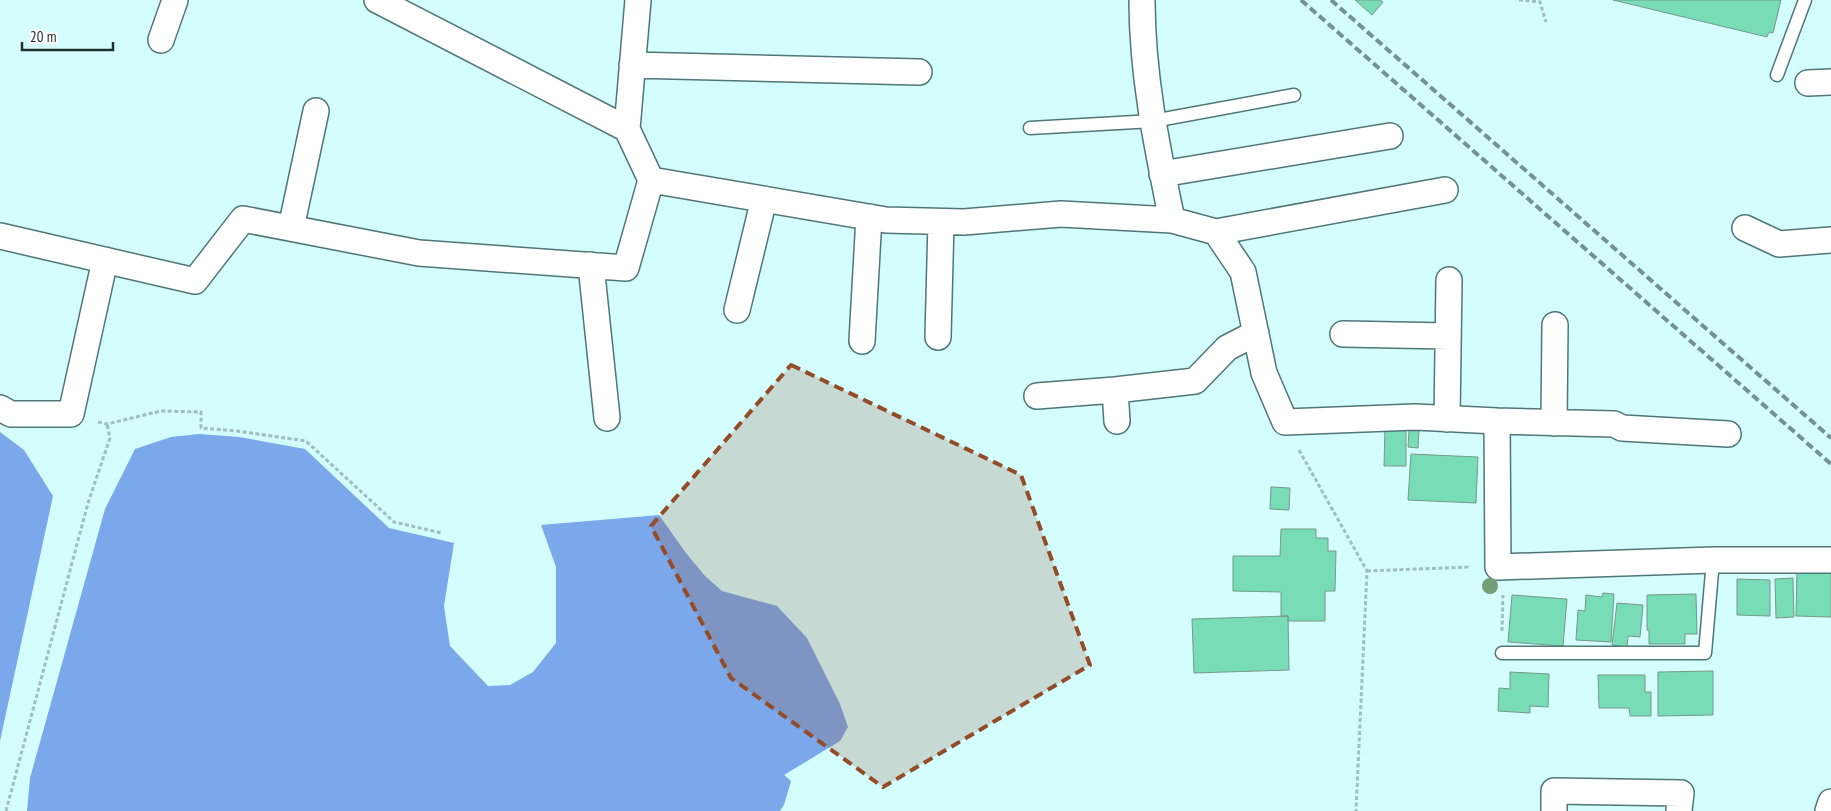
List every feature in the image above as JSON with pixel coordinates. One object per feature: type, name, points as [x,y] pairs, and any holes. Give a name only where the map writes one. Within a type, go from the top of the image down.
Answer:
[{"type":"street","points":[[161,40],[175,0]]},
{"type":"street","points":[[377,0],[627,129]]},
{"type":"street","points":[[0,236],[195,280],[243,219],[418,253],[626,268],[651,180],[627,129],[638,0]]},
{"type":"street","points":[[1142,0],[1143,54],[1152,122],[1172,220]]},
{"type":"street","points":[[632,65],[919,72]]},
{"type":"street","points":[[291,228],[316,111]]},
{"type":"street","points":[[1162,174],[1390,136]]},
{"type":"street","points":[[651,180],[886,220],[964,222],[1060,214],[1172,220],[1216,232],[1445,190]]},
{"type":"street","points":[[737,310],[764,199]]},
{"type":"street","points":[[862,341],[869,217]]},
{"type":"street","points":[[938,337],[941,222]]},
{"type":"street","points":[[1745,228],[1779,244],[1831,240]]},
{"type":"street","points":[[1216,232],[1242,272],[1264,373],[1285,422],[1415,417],[1614,424],[1622,428],[1728,434]]},
{"type":"street","points":[[0,408],[11,414],[71,414],[105,260]]},
{"type":"street","points":[[591,266],[607,418]]},
{"type":"street","points":[[1448,418],[1449,280]]},
{"type":"street","points":[[1554,423],[1556,325]]},
{"type":"street","points":[[1037,396],[1195,381],[1227,348],[1256,333]]},
{"type":"street","points":[[1343,334],[1448,336]]},
{"type":"street","points":[[1115,390],[1117,420]]},
{"type":"street","points":[[1497,421],[1501,567],[1713,560],[1831,560]]},
{"type":"street","points":[[1554,811],[1554,791],[1681,793],[1680,811]]},
{"type":"street","points":[[1828,811],[1831,802]]},
{"type":"lane","points":[[1778,75],[1805,0]]},
{"type":"lane","points":[[1030,128],[1152,122],[1294,95]]},
{"type":"lane","points":[[1502,653],[1705,653],[1713,560]]},
{"type":"path","points":[[1520,0],[1540,2],[1546,22]]},
{"type":"path","points":[[71,414],[107,424],[161,411],[201,412],[201,428],[306,441],[394,522],[442,533]]},
{"type":"path","points":[[1285,422],[1290,435],[1367,571],[1356,811]]},
{"type":"path","points":[[6,811],[86,512],[110,438],[107,424]]},
{"type":"path","points":[[1367,571],[1501,567],[1502,653]]},
{"type":"highlighted area","points":[[791,365],[1021,475],[1090,665],[883,787],[731,678],[651,526]]},
{"type":"water","points":[[0,432],[24,450],[53,496],[0,741]]},
{"type":"water","points":[[199,434],[239,437],[305,449],[389,528],[454,543],[444,606],[450,646],[488,686],[510,685],[533,672],[556,643],[556,567],[541,525],[659,515],[705,576],[722,591],[777,606],[807,638],[840,704],[848,727],[840,741],[784,775],[791,781],[784,805],[780,811],[27,811],[30,778],[105,509],[135,449],[171,437]]},
{"type":"building","points":[[1355,0],[1380,0],[1383,2],[1372,15]]},
{"type":"building","points":[[1613,0],[1781,0],[1773,33],[1769,32],[1767,37]]},
{"type":"building","points":[[1385,426],[1406,427],[1406,466],[1384,466]]},
{"type":"building","points":[[1409,430],[1419,431],[1418,448],[1408,447]]},
{"type":"building","points":[[1411,454],[1478,457],[1476,503],[1408,500]]},
{"type":"building","points":[[1271,487],[1290,488],[1289,510],[1270,509]]},
{"type":"building","points":[[1281,529],[1316,529],[1316,538],[1328,538],[1328,551],[1336,551],[1335,591],[1325,591],[1325,621],[1288,621],[1288,616],[1281,616],[1281,592],[1233,591],[1233,556],[1280,556]]},
{"type":"building","points":[[1797,571],[1831,572],[1831,617],[1796,616]]},
{"type":"building","points":[[1793,578],[1794,617],[1776,618],[1775,579]]},
{"type":"building","points":[[1737,579],[1770,580],[1770,616],[1737,615]]},
{"type":"building","points":[[1603,593],[1614,594],[1611,642],[1576,640],[1578,610],[1585,611],[1586,595],[1602,597]]},
{"type":"building","points":[[1696,594],[1697,634],[1685,634],[1685,644],[1649,644],[1647,595]]},
{"type":"building","points":[[1512,595],[1567,599],[1563,646],[1508,642]]},
{"type":"building","points":[[1617,603],[1643,605],[1640,637],[1628,636],[1627,647],[1612,645]]},
{"type":"building","points":[[1288,616],[1289,670],[1194,673],[1192,619]]},
{"type":"building","points":[[1713,671],[1713,715],[1658,716],[1658,672]]},
{"type":"building","points":[[1510,672],[1549,674],[1548,707],[1530,706],[1530,713],[1498,711],[1499,688],[1510,689]]},
{"type":"building","points":[[1598,675],[1645,675],[1645,692],[1651,692],[1651,716],[1630,716],[1629,708],[1599,708]]},
{"type":"railway","points":[[1301,0],[1831,464]]},
{"type":"railway","points":[[1331,0],[1831,438]]}]
